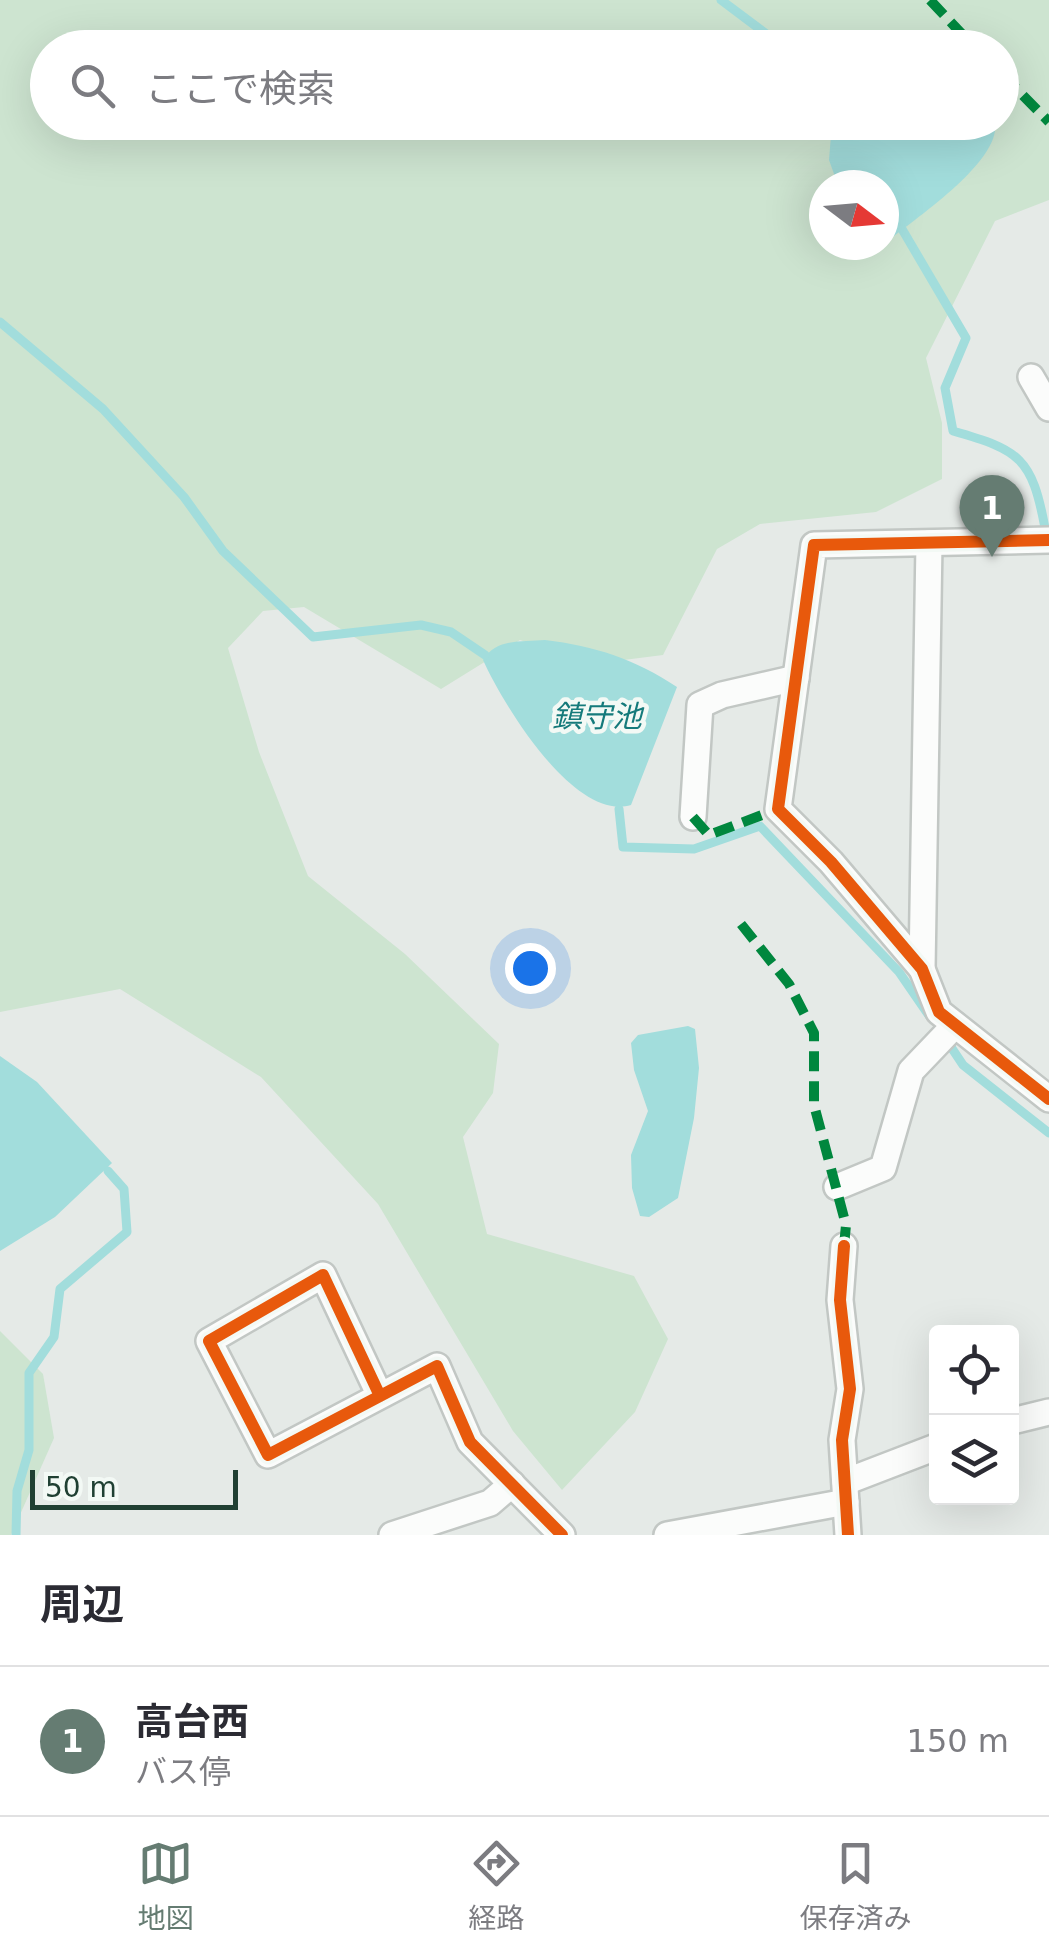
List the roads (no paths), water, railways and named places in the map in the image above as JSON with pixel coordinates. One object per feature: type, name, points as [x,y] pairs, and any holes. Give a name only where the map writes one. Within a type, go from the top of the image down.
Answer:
[{"type":"street","points":[[1031,377],[1049,408]]},
{"type":"street","points":[[1049,540],[814,545],[778,809],[830,862],[922,969],[939,1012],[1049,1099]]},
{"type":"street","points":[[922,969],[928,543]]},
{"type":"street","points":[[693,817],[700,705],[722,695],[796,678]]},
{"type":"street","points":[[837,1187],[883,1168],[911,1070],[955,1025]]},
{"type":"street","points":[[844,1246],[840,1300],[850,1389],[842,1440],[848,1535]]},
{"type":"street","points":[[380,1396],[323,1276],[209,1341],[268,1455],[437,1366],[470,1442],[562,1535]]},
{"type":"street","points":[[1019,1419],[1049,1412]]},
{"type":"street","points":[[667,1535],[846,1492],[929,1450]]},
{"type":"street","points":[[392,1535],[490,1503],[512,1484]]},
{"type":"water","points":[[831,140],[992,140],[984,155],[953,189],[899,232],[899,170],[833,170]]},
{"type":"water","name":"鎮守池","points":[[545,640],[614,655],[677,687],[631,805],[609,805],[587,796],[564,778],[524,730],[483,660],[503,645]]},
{"type":"water","points":[[688,1026],[695,1029],[699,1068],[694,1118],[678,1198],[649,1217],[640,1216],[632,1188],[631,1155],[648,1111],[634,1070],[631,1043],[638,1035]]},
{"type":"water","points":[[0,1056],[37,1082],[112,1163],[55,1217],[0,1251]]},
{"type":"waterway","points":[[721,0],[761,30]]},
{"type":"waterway","points":[[902,229],[966,338],[945,388],[953,431],[994,444],[1019,460],[1035,486],[1045,528]]},
{"type":"waterway","points":[[0,322],[103,409],[184,497],[223,551],[313,637],[421,625],[451,632],[485,655]]},
{"type":"waterway","points":[[619,809],[623,847],[694,849],[760,826],[899,972],[930,1017]]},
{"type":"waterway","points":[[945,1038],[963,1065],[1049,1133]]},
{"type":"waterway","points":[[16,1535],[17,1491],[29,1450],[29,1373],[54,1337],[60,1289],[127,1232],[124,1189],[108,1171]]},
{"type":"place","name":"高台西","points":[[992,557]]}]
